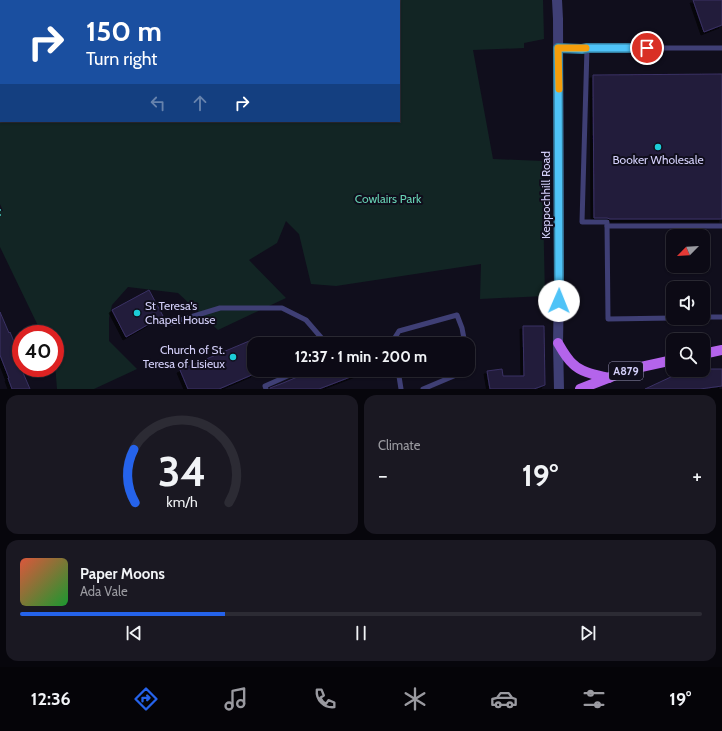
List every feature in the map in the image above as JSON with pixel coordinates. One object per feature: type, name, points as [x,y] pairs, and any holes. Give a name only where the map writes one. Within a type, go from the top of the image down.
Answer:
[{"type":"main road","points":[[558,343],[568,359],[577,368],[610,378]]},
{"type":"main road","points":[[710,353],[722,350]]},
{"type":"main road","name":"A879","points":[[580,389],[641,367],[666,362]]},
{"type":"street","name":"Keppochhill Road","points":[[557,0],[559,389]]},
{"type":"lane","points":[[558,48],[722,48]]},
{"type":"lane","points":[[587,48],[582,222],[607,222],[608,319],[666,318]]},
{"type":"lane","points":[[607,226],[722,226]]},
{"type":"lane","points":[[172,323],[220,308],[282,308],[306,320],[321,337]]},
{"type":"lane","points":[[395,337],[399,331],[457,315],[462,328],[463,337]]},
{"type":"lane","points":[[710,317],[722,316]]},
{"type":"lane","points":[[266,389],[265,386],[285,377]]},
{"type":"lane","points":[[399,377],[401,389]]},
{"type":"lane","points":[[424,389],[450,377]]},
{"type":"path","points":[[0,209],[0,218]]},
{"type":"green space","name":"Cowlairs Park","points":[[400,0],[543,0],[544,39],[524,43],[524,48],[473,50],[493,159],[542,161],[545,296],[480,299],[481,264],[336,286],[311,284],[299,234],[286,221],[277,243],[249,260],[286,298],[218,330],[178,293],[128,287],[112,305],[109,318],[109,341],[137,369],[94,389],[57,389],[56,377],[64,377],[64,325],[38,325],[0,247],[0,211],[3,211],[0,204],[0,122],[400,122]]},
{"type":"building","points":[[693,0],[722,0],[722,25],[704,32]]},
{"type":"building","name":"Booker Wholesale","points":[[722,74],[722,219],[594,218],[593,75]]},
{"type":"building","name":"St Teresa's Chapel House","points":[[149,290],[163,316],[126,337],[112,310]]},
{"type":"building","points":[[0,312],[12,337],[12,377],[25,377],[30,389],[12,389],[0,355]]},
{"type":"building","points":[[523,326],[544,326],[545,385],[534,389],[490,389],[487,371],[502,369],[503,376],[524,376]]},
{"type":"building","name":"Church of St. Teresa of Lisieux","points":[[247,342],[247,377],[219,389],[188,389],[180,370]]},
{"type":"building","points":[[710,369],[722,369],[722,386],[700,389],[645,389],[671,377],[710,377]]},
{"type":"building","points":[[297,377],[350,377],[319,389],[270,388]]},
{"type":"slow traffic","points":[[559,89],[558,48],[586,48]]},
{"type":"place","name":"Booker Wholesale","points":[[658,147]]},
{"type":"place","name":"St Teresa's Chapel House","points":[[137,313]]},
{"type":"place","name":"Church of St. Teresa of Lisieux","points":[[233,357]]},
{"type":"route","points":[[559,301],[558,48],[647,48]]}]
